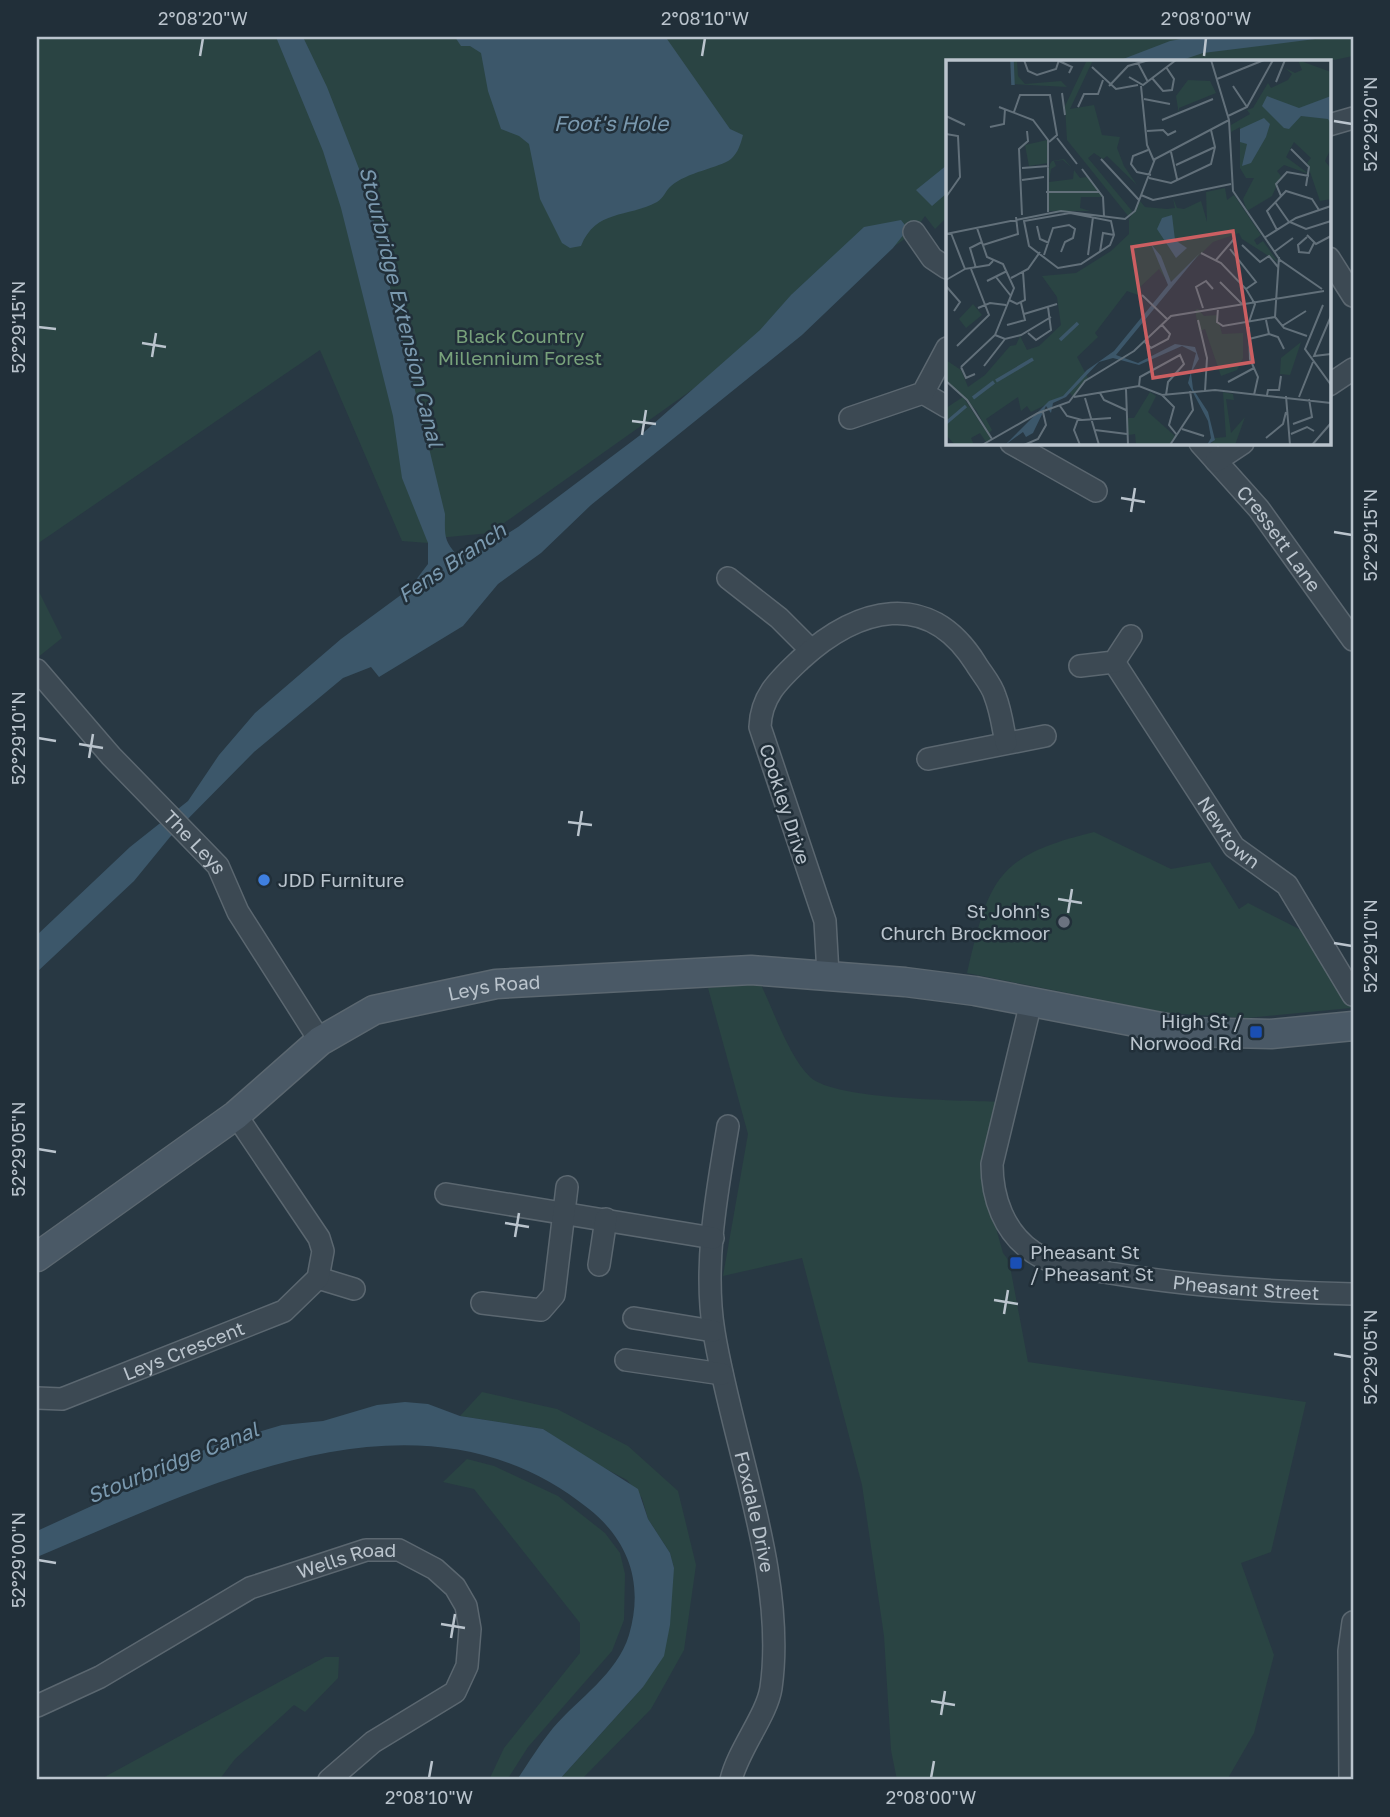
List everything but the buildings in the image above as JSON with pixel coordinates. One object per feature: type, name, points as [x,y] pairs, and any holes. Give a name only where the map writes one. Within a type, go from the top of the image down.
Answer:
[{"type":"main road","name":"Leys Road","points":[[37,1257],[236,1115],[320,1041],[374,1010],[496,984],[751,970],[905,982],[1031,1002],[1187,1032],[1270,1034],[1353,1026]]},
{"type":"street","points":[[1330,125],[1353,118]]},
{"type":"street","points":[[914,232],[932,258],[946,267]]},
{"type":"street","points":[[1330,260],[1353,296]]},
{"type":"street","points":[[850,418],[923,393],[946,350]]},
{"type":"street","points":[[1330,384],[1353,369]]},
{"type":"street","points":[[923,393],[946,406]]},
{"type":"street","points":[[1013,444],[1096,491]]},
{"type":"street","name":"Cressett Lane","points":[[1201,444],[1259,509],[1353,640]]},
{"type":"street","points":[[1216,461],[1242,444]]},
{"type":"street","points":[[728,578],[779,618],[811,650]]},
{"type":"street","name":"Cookley Drive","points":[[828,974],[825,921],[760,727],[761,712],[776,682],[835,631],[859,619],[901,613],[922,616],[943,628],[968,651],[995,695],[1006,743]]},
{"type":"street","points":[[1080,666],[1114,662],[1131,636]]},
{"type":"street","name":"Newtown","points":[[1114,662],[1234,847],[1287,885],[1353,995]]},
{"type":"street","name":"The Leys","points":[[37,670],[111,756],[191,835],[218,866],[238,912],[320,1041]]},
{"type":"street","points":[[928,759],[1045,736]]},
{"type":"street","name":"Pheasant Street","points":[[1031,1002],[992,1164],[992,1189],[999,1209],[1019,1241],[1035,1253],[1061,1264],[1140,1278],[1269,1292],[1353,1294]]},
{"type":"street","points":[[236,1115],[318,1238],[323,1251],[318,1278],[354,1289]]},
{"type":"street","name":"Foxdale Drive","points":[[719,1138],[712,1238],[713,1331],[762,1549],[772,1615],[773,1660],[771,1691],[731,1780]]},
{"type":"street","points":[[482,1303],[541,1310],[549,1304],[557,1279],[567,1187]]},
{"type":"street","points":[[446,1194],[563,1211],[712,1238]]},
{"type":"street","points":[[599,1265],[606,1219]]},
{"type":"street","name":"Leys Crescent","points":[[37,1398],[62,1399],[284,1311],[318,1278]]},
{"type":"street","points":[[634,1318],[713,1331]]},
{"type":"street","points":[[626,1360],[722,1374]]},
{"type":"street","name":"Wells Road","points":[[37,1706],[100,1677],[250,1588],[366,1550],[399,1550],[435,1569],[455,1587],[466,1606],[470,1629],[467,1666],[455,1692],[373,1742],[329,1780]]},
{"type":"street","points":[[1350,1780],[1349,1651],[1353,1622]]},
{"type":"green space","name":"Black Country Millennium Forest","points":[[37,37],[1353,37],[1353,56],[1330,61],[946,60],[946,218],[935,229],[925,216],[913,233],[490,533],[427,539],[428,543],[402,541],[320,350],[37,544]]},
{"type":"green space","points":[[37,588],[62,638],[37,658]]},
{"type":"green space","points":[[1094,832],[1171,869],[1210,862],[1239,909],[1248,903],[1303,931],[1351,1008],[1247,1018],[1168,1013],[967,973],[982,915],[1002,876],[1017,862],[1036,851]]},
{"type":"green space","points":[[760,983],[795,1058],[810,1077],[824,1085],[846,1091],[902,1098],[1004,1102],[987,1196],[1003,1253],[1009,1261],[1028,1362],[1306,1402],[1271,1552],[1241,1563],[1274,1655],[1254,1733],[1227,1780],[897,1780],[891,1750],[884,1636],[862,1485],[802,1258],[723,1276],[748,1134],[708,988]]},
{"type":"green space","points":[[482,1392],[557,1409],[628,1446],[678,1491],[696,1565],[684,1650],[651,1709],[581,1780],[559,1780],[643,1687],[674,1568],[670,1553],[648,1519],[642,1498],[627,1480],[591,1461],[543,1429],[460,1416]]},
{"type":"green space","points":[[467,1459],[494,1466],[558,1496],[605,1533],[620,1553],[625,1574],[624,1620],[612,1651],[528,1747],[507,1780],[489,1780],[504,1748],[580,1653],[580,1623],[474,1489],[443,1482]]},
{"type":"green space","points":[[325,1657],[339,1657],[338,1678],[305,1712],[294,1705],[235,1759],[219,1780],[99,1780]]},
{"type":"water","name":"Fens Branch","points":[[276,37],[303,37],[327,87],[365,184],[445,514],[446,536],[457,555],[477,553],[518,527],[643,433],[760,330],[791,295],[864,227],[901,220],[908,229],[893,248],[802,335],[591,505],[541,553],[498,584],[463,626],[379,677],[371,667],[343,678],[254,752],[170,837],[134,881],[37,972],[37,935],[130,847],[188,801],[219,755],[255,713],[341,639],[409,589],[428,564],[428,543],[402,478],[393,416],[341,208],[323,151]]},
{"type":"water","name":"Foot's Hole","points":[[455,37],[667,39],[730,129],[743,135],[740,145],[731,159],[678,181],[657,202],[604,220],[587,234],[581,246],[570,248],[562,243],[540,199],[529,144],[519,136],[501,129],[488,91],[481,53],[470,46],[461,46]]},
{"type":"water","points":[[1192,37],[1331,37],[1203,53],[1182,60],[1121,60],[1170,41]]},
{"type":"water","points":[[946,166],[946,194],[932,206],[916,190]]},
{"type":"water","points":[[405,1402],[428,1404],[460,1416],[543,1429],[638,1489],[648,1519],[670,1553],[674,1568],[670,1625],[664,1656],[643,1687],[559,1780],[517,1780],[553,1728],[616,1662],[629,1635],[635,1598],[630,1565],[623,1549],[603,1522],[589,1509],[524,1469],[455,1449],[385,1446],[313,1455],[242,1475],[171,1500],[37,1557],[37,1531],[155,1477],[211,1446],[282,1425],[323,1421],[377,1405]]},
{"type":"place","name":"JDD Furniture","points":[[264,880]]},
{"type":"place","name":"St John's Church Brockmoor","points":[[1064,922]]},
{"type":"place","name":"High St / Norwood Rd","points":[[1256,1032]]},
{"type":"place","name":"Pheasant St / Pheasant St","points":[[1016,1263]]},
{"type":"water label","name":"Stourbridge Extension Canal","points":[[401,307]]},
{"type":"water label","name":"Stourbridge Canal","points":[[173,1463]]}]
